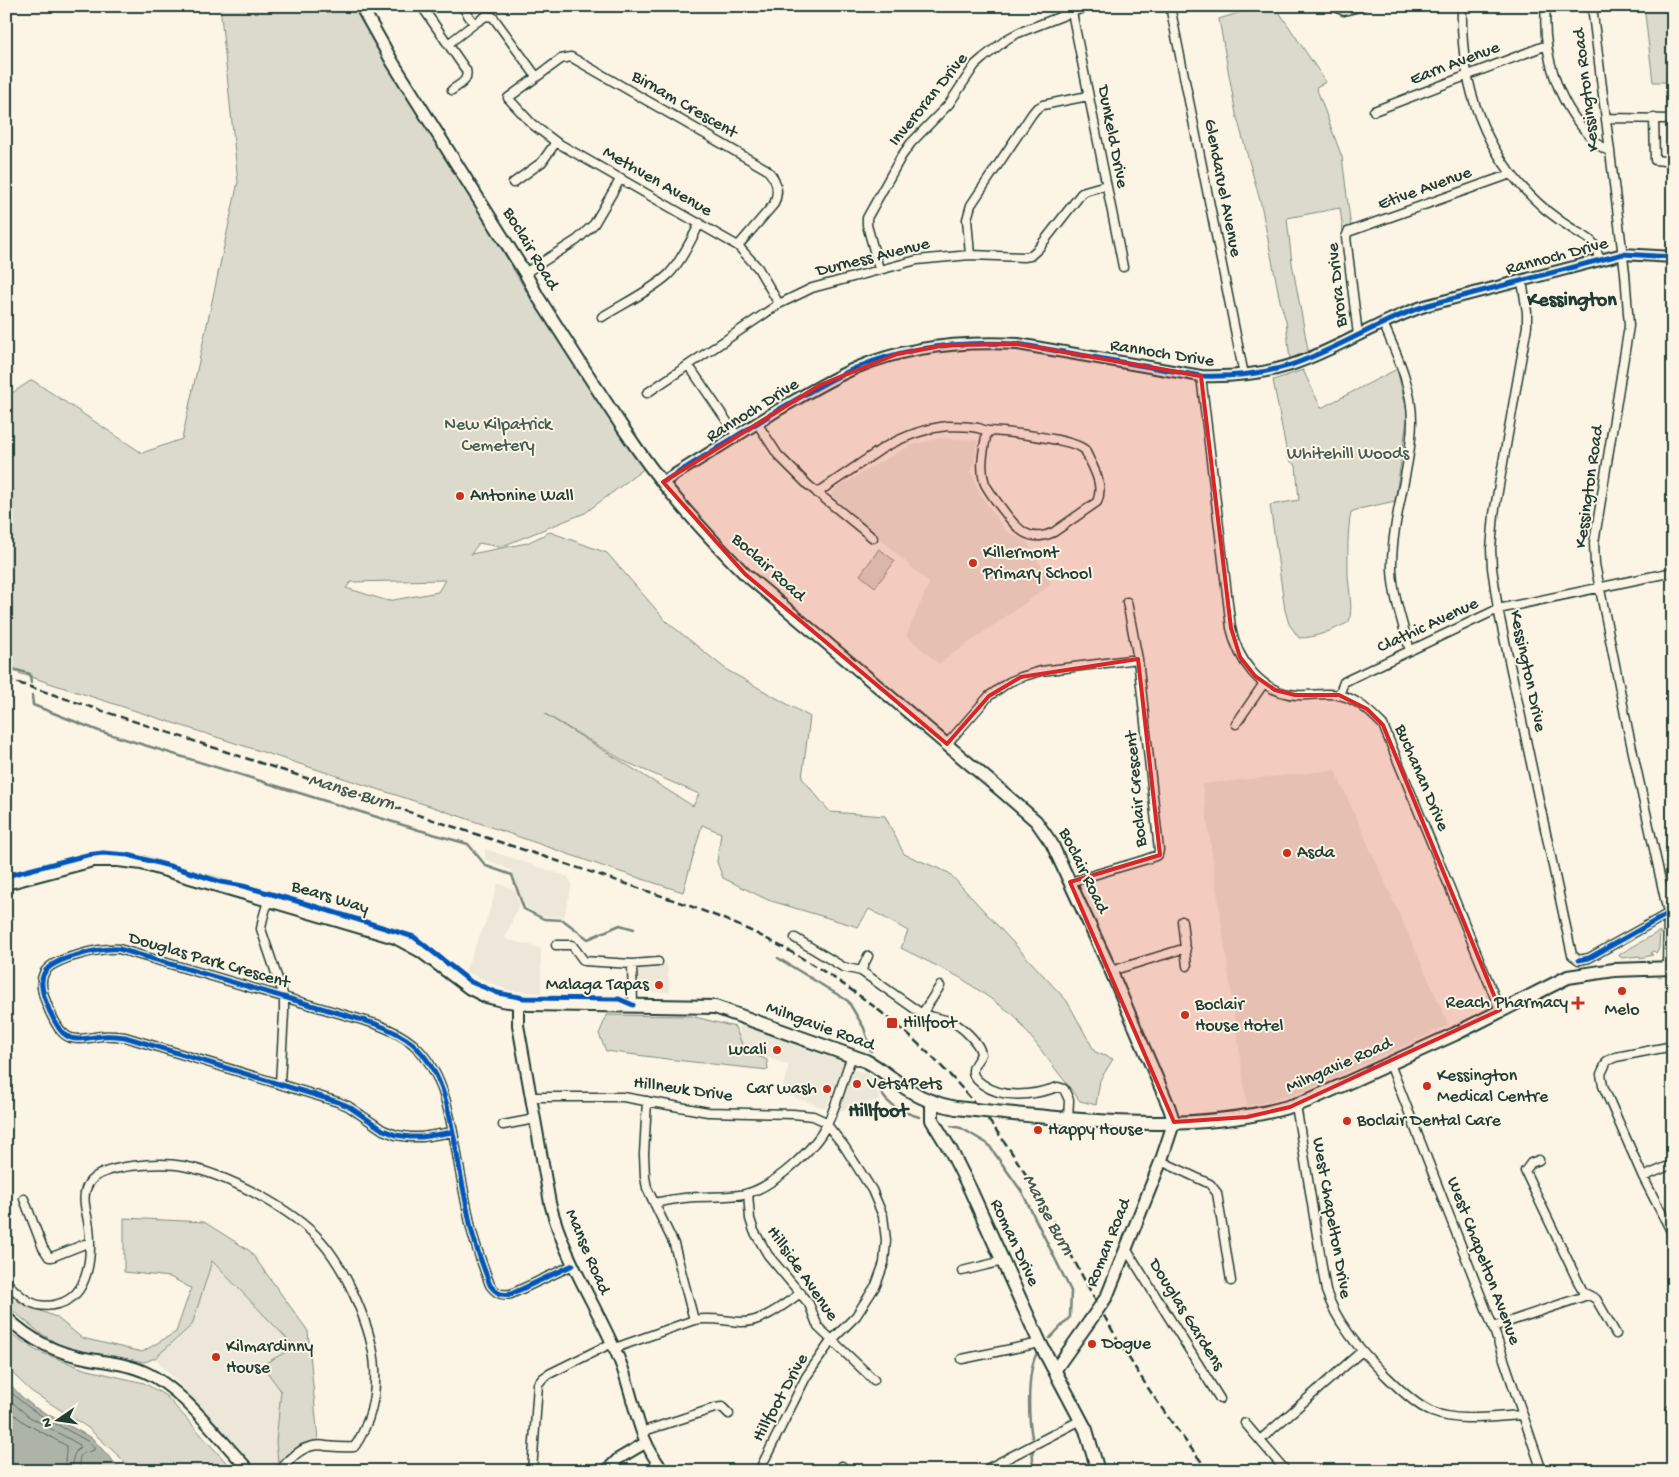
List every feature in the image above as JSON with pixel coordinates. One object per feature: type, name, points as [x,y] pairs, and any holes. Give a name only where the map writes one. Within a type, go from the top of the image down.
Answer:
[{"type":"main road","name":"Boclair Road","points":[[361,6],[393,63],[526,273],[538,297],[625,432],[705,534],[745,574],[947,744],[1042,828],[1052,844],[1111,971],[1174,1122]]},
{"type":"main road","name":"Milngavie Road","points":[[6,882],[93,860],[118,860],[142,863],[395,937],[421,951],[470,988],[486,996],[518,1003],[715,1007],[852,1056],[875,1066],[910,1091],[952,1107],[1111,1122],[1174,1122],[1247,1117],[1296,1105],[1455,1034],[1568,977],[1614,970],[1670,968]]},
{"type":"main road","name":"Roman Drive","points":[[932,1100],[932,1120],[970,1189],[1040,1343],[1055,1370]]},
{"type":"main road","points":[[940,1132],[941,1120],[952,1107]]},
{"type":"main road","name":"Roman Road","points":[[1055,1370],[1107,1296],[1161,1161],[1174,1122]]},
{"type":"main road","points":[[1055,1370],[1086,1430],[1098,1471]]},
{"type":"street","points":[[424,6],[425,11],[466,70],[467,76],[465,80],[452,90]]},
{"type":"street","points":[[462,6],[474,24]]},
{"type":"street","name":"Inveroran Drive","points":[[878,270],[867,218],[901,157],[911,143],[949,104],[975,66],[991,51],[1018,33],[1088,6]]},
{"type":"street","name":"Glendaruel Avenue","points":[[1170,6],[1244,375]]},
{"type":"street","points":[[1334,6],[1344,11],[1363,6]]},
{"type":"street","points":[[1462,6],[1462,44],[1467,76],[1472,96],[1485,130],[1511,174],[1545,209],[1593,243],[1599,260]]},
{"type":"street","points":[[1546,6],[1547,44],[1553,74],[1569,110],[1578,124],[1601,148],[1610,151]]},
{"type":"street","name":"Kessington Road","points":[[1592,6],[1623,254],[1630,326],[1596,534],[1595,564],[1670,912],[1670,968]]},
{"type":"street","name":"Dunkeld Drive","points":[[1072,12],[1123,267]]},
{"type":"street","points":[[448,44],[486,16],[493,17],[536,76]]},
{"type":"street","name":"Earn Avenue","points":[[1374,111],[1547,44]]},
{"type":"street","name":"Birnam Crescent","points":[[508,98],[561,59],[571,57],[758,164],[772,174],[777,188],[777,197],[774,204],[738,246]]},
{"type":"street","points":[[970,255],[967,219],[971,206],[1032,114],[1043,105],[1088,96]]},
{"type":"street","name":"Methven Avenue","points":[[508,98],[532,124],[556,142],[738,246],[758,268],[780,304]]},
{"type":"street","points":[[1606,118],[1673,119]]},
{"type":"street","points":[[1654,118],[1655,160],[1659,162],[1673,162]]},
{"type":"street","points":[[513,183],[542,162],[556,142]]},
{"type":"street","name":"Etive Avenue","points":[[1348,232],[1511,174]]},
{"type":"street","points":[[526,273],[577,240],[594,224],[620,178]]},
{"type":"street","name":"Durness Avenue","points":[[647,393],[780,304],[812,288],[917,260],[970,255],[1030,256],[1038,249],[1081,194],[1106,185]]},
{"type":"street","points":[[602,317],[668,274],[679,260],[700,223]]},
{"type":"street","name":"Brora Drive","points":[[1348,232],[1346,237],[1358,335]]},
{"type":"street","name":"Rannoch Drive","points":[[663,482],[820,386],[859,366],[897,354],[945,344],[990,342],[1018,344],[1201,376],[1223,377],[1244,375],[1273,370],[1292,364],[1419,308],[1623,254],[1673,257]]},
{"type":"street","name":"Kessington Drive","points":[[1522,281],[1527,312],[1527,326],[1496,498],[1492,531],[1492,568],[1498,609],[1572,955],[1579,960],[1589,958],[1670,912]]},
{"type":"street","points":[[1383,323],[1407,382],[1411,410],[1411,436],[1395,529],[1392,569],[1397,605],[1410,651]]},
{"type":"street","points":[[689,366],[737,436]]},
{"type":"street","name":"Buchanan Drive","points":[[1201,376],[1231,628],[1240,657],[1248,669],[1275,690],[1295,695],[1340,695],[1351,699],[1367,709],[1383,726],[1500,1010]]},
{"type":"street","points":[[757,423],[778,455],[817,493],[873,538]]},
{"type":"street","points":[[817,493],[883,448],[905,437],[930,429],[961,426],[1018,434],[1082,447],[1100,486],[1100,496],[1097,502],[1047,536],[1029,535],[1021,531],[1014,525],[984,484],[982,464],[987,431]]},
{"type":"street","name":"Clathic Avenue","points":[[1340,695],[1344,682],[1498,609],[1673,572]]},
{"type":"street","name":"Boclair Crescent","points":[[1070,882],[1158,855],[1159,850],[1138,659],[1127,602]]},
{"type":"street","points":[[947,744],[989,696],[1009,682],[1041,671],[1138,659]]},
{"type":"street","points":[[1236,724],[1264,683]]},
{"type":"street","points":[[268,901],[261,929],[284,997],[280,1083]]},
{"type":"street","points":[[1182,921],[1187,966]]},
{"type":"street","points":[[795,938],[843,967],[861,971],[922,1014],[952,1021],[978,1044],[981,1054],[972,1070],[973,1074],[980,1082],[992,1090],[1006,1094],[1029,1094],[1044,1092],[1058,1087],[1064,1089],[1069,1100],[1068,1119]]},
{"type":"street","points":[[556,945],[572,945],[584,961],[632,964],[658,962]]},
{"type":"street","points":[[1111,971],[1186,948]]},
{"type":"street","name":"Douglas Park Crescent","points":[[453,1132],[410,1138],[396,1135],[383,1130],[348,1106],[280,1083],[125,1037],[100,1036],[80,1040],[70,1038],[62,1033],[56,1024],[43,995],[41,988],[45,972],[54,962],[98,950],[129,951],[391,1030],[412,1044],[428,1062],[442,1086],[447,1102],[453,1132],[470,1225],[490,1285],[500,1294],[511,1294],[573,1265]]},
{"type":"street","points":[[861,971],[868,956]]},
{"type":"street","points":[[632,964],[633,1005]]},
{"type":"street","points":[[922,1014],[940,986]]},
{"type":"street","name":"Manse Road","points":[[518,1003],[518,1024],[554,1220],[573,1265],[614,1346],[625,1374],[645,1443],[664,1471]]},
{"type":"street","points":[[1673,1046],[1607,1061],[1600,1074],[1603,1086],[1643,1177],[1673,1235]]},
{"type":"street","points":[[654,1203],[683,1198],[748,1193],[770,1183],[790,1168],[813,1144],[827,1125],[852,1056]]},
{"type":"street","name":"West Chapelton Avenue","points":[[1390,1064],[1493,1327],[1542,1471]]},
{"type":"street","name":"Hillneuk Drive","points":[[531,1097],[623,1097],[708,1112],[803,1115],[824,1120],[827,1125]]},
{"type":"street","points":[[647,1101],[644,1168],[648,1188],[674,1244],[694,1320]]},
{"type":"street","name":"West Chapelton Drive","points":[[1296,1105],[1326,1291],[1347,1332],[1362,1351],[1414,1401],[1432,1412],[1466,1418],[1523,1415]]},
{"type":"street","points":[[503,1125],[535,1119]]},
{"type":"street","name":"Hillfoot Drive","points":[[759,1471],[806,1377],[831,1341],[856,1316],[876,1285],[884,1262],[886,1240],[883,1216],[872,1190],[844,1146],[827,1125]]},
{"type":"street","points":[[1540,1160],[1531,1163],[1525,1171],[1583,1292],[1596,1299],[1616,1334]]},
{"type":"street","points":[[1161,1161],[1210,1184],[1215,1189],[1231,1281]]},
{"type":"street","points":[[6,1282],[22,1298],[34,1304],[46,1306],[63,1303],[72,1298],[79,1290],[88,1264],[90,1242],[84,1195],[92,1178],[112,1170],[142,1165],[164,1164],[191,1167],[252,1192],[290,1215],[320,1241],[337,1263],[347,1281],[367,1330],[375,1367],[375,1386],[372,1407],[363,1432],[354,1446],[337,1448],[324,1445],[308,1447],[296,1454],[279,1471]]},
{"type":"street","points":[[1643,1177],[1673,1164]]},
{"type":"street","name":"Hillside Avenue","points":[[748,1193],[750,1219],[754,1231],[768,1255],[810,1304],[818,1327],[831,1341]]},
{"type":"street","points":[[24,1199],[43,1248],[49,1257],[90,1242]]},
{"type":"street","name":"Douglas Gardens","points":[[1126,1247],[1220,1398]]},
{"type":"street","points":[[962,1271],[1003,1261]]},
{"type":"street","points":[[532,1471],[538,1384],[549,1374],[614,1346],[694,1320],[705,1318],[743,1322],[751,1321],[767,1314],[801,1293]]},
{"type":"street","points":[[1493,1327],[1588,1295]]},
{"type":"street","points":[[6,1317],[29,1337],[50,1348],[71,1355],[132,1367],[158,1378],[188,1404],[250,1471]]},
{"type":"street","points":[[831,1341],[874,1380]]},
{"type":"street","points":[[962,1359],[1040,1343]]},
{"type":"street","points":[[1260,1440],[1362,1351]]},
{"type":"street","points":[[641,1432],[715,1408],[722,1407],[729,1414]]},
{"type":"street","points":[[983,1471],[1081,1420]]},
{"type":"street","points":[[1245,1422],[1286,1471]]},
{"type":"street","points":[[606,1471],[618,1459],[645,1443]]},
{"type":"highlighted area","points":[[1018,344],[1201,376],[1231,628],[1240,657],[1255,676],[1275,690],[1295,695],[1339,695],[1367,709],[1383,725],[1500,1010],[1290,1107],[1247,1117],[1174,1122],[1070,882],[1160,855],[1138,659],[1021,677],[989,696],[947,744],[745,574],[663,482],[820,385],[897,354],[945,345]]},
{"type":"shaded area","name":"Killermont Primary School","points":[[938,438],[978,440],[975,461],[971,471],[980,494],[1006,531],[1027,542],[1052,584],[939,664],[906,636],[929,583],[831,495],[835,489],[910,446]]},
{"type":"shaded area","points":[[1335,770],[1449,1025],[1303,1092],[1247,1106],[1202,784]]},
{"type":"shaded area","points":[[485,849],[568,877],[572,883],[564,917],[541,916],[526,907],[511,870],[485,859]]},
{"type":"shaded area","points":[[498,883],[516,891],[519,904],[505,939],[541,948],[541,993],[507,990],[465,971],[488,916]]},
{"type":"shaded area","points":[[667,964],[670,992],[637,992],[634,967]]},
{"type":"shaded area","points":[[741,1023],[844,1063],[825,1108],[781,1093],[789,1065],[735,1047]]},
{"type":"shaded area","points":[[853,1070],[866,1073],[876,1080],[876,1090],[881,1099],[840,1111],[840,1107]]},
{"type":"shaded area","points":[[212,1261],[295,1347],[281,1391],[276,1442],[278,1462],[269,1471],[261,1471],[155,1358],[192,1325]]},
{"type":"green space","name":"New Kilpatrick Cemetery","points":[[220,6],[355,6],[437,139],[529,296],[645,468],[585,513],[500,547],[479,543],[471,554],[527,543],[550,532],[607,553],[667,622],[727,670],[810,717],[802,778],[830,812],[885,816],[904,854],[949,873],[1067,1001],[1095,1052],[1113,1059],[1100,1080],[1096,1105],[1080,1101],[1014,1015],[961,978],[901,948],[908,931],[869,909],[858,927],[768,900],[723,878],[717,862],[721,833],[702,825],[683,892],[436,808],[6,669],[6,397],[32,380],[142,453],[182,439],[238,182]],"holes":[[[445,580],[438,592],[388,601],[346,588],[351,582]],[[545,714],[626,762],[699,794],[693,806]]]},
{"type":"green space","points":[[1260,6],[1275,6],[1326,82],[1316,87],[1342,157],[1351,228],[1343,231],[1340,208],[1287,218],[1292,263],[1309,355],[1290,361],[1286,321],[1280,301],[1261,204],[1236,114],[1219,19]]},
{"type":"green space","points":[[1644,6],[1673,6],[1673,82],[1653,82]]},
{"type":"green space","name":"Whitehill Woods","points":[[1397,369],[1406,407],[1407,420],[1395,501],[1351,512],[1348,544],[1348,575],[1351,605],[1349,622],[1331,631],[1299,638],[1289,624],[1285,610],[1270,505],[1299,500],[1296,466],[1288,459],[1273,380],[1303,370],[1321,408]]},
{"type":"green space","points":[[879,549],[895,561],[875,587],[860,575]]},
{"type":"green space","points":[[1660,931],[1659,948],[1656,953],[1654,951],[1651,953],[1653,955],[1640,958],[1640,956],[1622,958],[1619,956],[1620,954]]},
{"type":"green space","points":[[607,1015],[691,1016],[735,1027],[744,1049],[767,1060],[768,1070],[606,1051],[599,1034]]},
{"type":"green space","points":[[124,1218],[204,1222],[250,1251],[308,1331],[318,1440],[301,1444],[278,1462],[276,1442],[281,1391],[262,1365],[295,1347],[212,1261],[192,1325],[155,1358],[145,1362],[66,1349],[40,1333],[6,1305],[6,1289],[20,1303],[56,1317],[82,1338],[142,1352],[176,1332],[191,1288],[170,1277],[124,1272]]},
{"type":"green space","points":[[6,1330],[35,1350],[84,1369],[144,1383],[166,1396],[234,1471],[135,1471],[87,1427],[31,1391],[10,1371],[6,1372]]},
{"type":"water","points":[[6,1380],[34,1407],[92,1438],[122,1471],[6,1471]]},
{"type":"waterway","name":"Manse Burn","points":[[6,667],[30,674],[31,683]]},
{"type":"waterway","name":"Manse Burn","points":[[32,695],[33,705],[99,731],[468,844],[486,866],[512,875],[524,909],[544,919],[563,920],[588,939],[620,925],[634,929]]},
{"type":"waterway","name":"Manse Burn","points":[[778,958],[848,1001],[864,1028],[871,1051]]},
{"type":"waterway","name":"Manse Burn","points":[[877,1081],[882,1095],[892,1105],[919,1117]]},
{"type":"waterway","name":"Manse Burn","points":[[951,1126],[961,1128],[988,1144],[1022,1192],[1071,1291],[1070,1317],[1050,1338]]},
{"type":"waterway","name":"Manse Burn","points":[[1032,1437],[1029,1394],[1031,1371],[1037,1353]]},
{"type":"waterway","name":"Manse Burn","points":[[1031,1471],[1032,1447]]},
{"type":"railway","points":[[6,679],[689,906],[753,932],[828,974],[897,1025],[929,1054],[987,1118],[1012,1153],[1036,1192],[1127,1355],[1180,1434],[1209,1471]]},
{"type":"cycle path","points":[[663,482],[817,387],[858,367],[896,354],[957,344],[1018,344],[1201,376],[1246,374],[1269,371],[1291,365],[1326,351],[1393,318],[1428,305],[1623,254],[1673,257]]},
{"type":"cycle path","name":"Bears Way","points":[[6,876],[87,855],[103,853],[128,855],[307,904],[414,937],[471,982],[498,993],[524,998],[619,999],[633,1005]]},
{"type":"cycle path","points":[[1579,960],[1589,958],[1673,911]]},
{"type":"cycle path","points":[[453,1132],[422,1137],[396,1135],[383,1130],[348,1106],[338,1102],[125,1037],[71,1038],[61,1031],[50,1012],[42,989],[44,974],[48,968],[65,959],[99,950],[119,949],[391,1030],[413,1044],[431,1066],[438,1079],[451,1120],[472,1231],[490,1285],[499,1293],[504,1295],[511,1294],[573,1265]]},
{"type":"place","name":"Antonine Wall","points":[[460,496]]},
{"type":"place","name":"Killermont Primary School","points":[[973,563]]},
{"type":"place","name":"Asda","points":[[1287,853]]},
{"type":"place","name":"Malaga Tapas","points":[[659,985]]},
{"type":"place","name":"Melo","points":[[1622,991]]},
{"type":"place","name":"Reach Pharmacy","points":[[1578,1003]]},
{"type":"place","name":"Boclair House Hotel","points":[[1185,1015]]},
{"type":"place","name":"Hillfoot","points":[[892,1023]]},
{"type":"place","name":"Lucali","points":[[777,1050]]},
{"type":"place","name":"Vets4Pets","points":[[857,1084]]},
{"type":"place","name":"Kessington Medical Centre","points":[[1427,1086]]},
{"type":"place","name":"Car wash","points":[[827,1089]]},
{"type":"place","name":"Boclair Dental Care","points":[[1347,1121]]},
{"type":"place","name":"Happy House","points":[[1038,1130]]},
{"type":"place","name":"Dogue","points":[[1092,1344]]},
{"type":"place","name":"Kilmardinny House","points":[[216,1357]]},
{"type":"district","name":"Kessington","points":[[1572,301]]},
{"type":"district","name":"Hillfoot","points":[[878,1112]]}]
